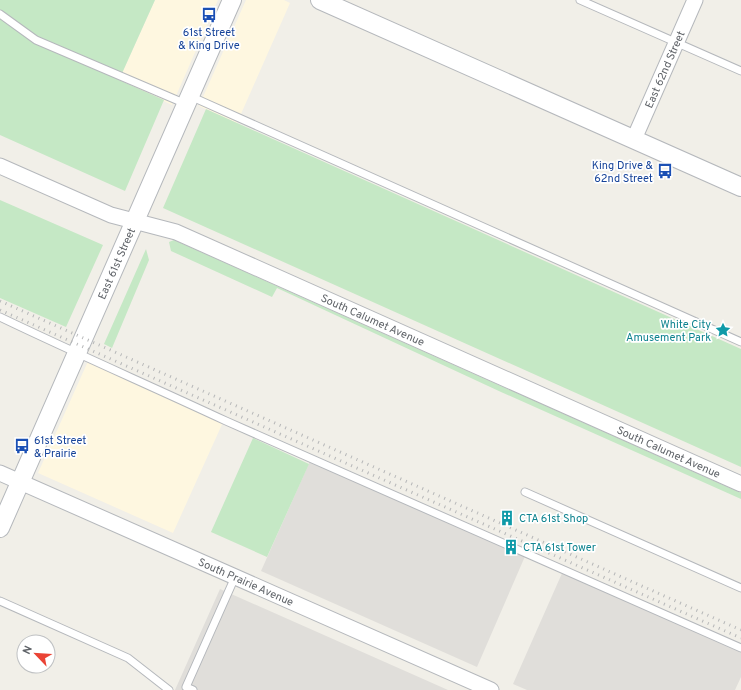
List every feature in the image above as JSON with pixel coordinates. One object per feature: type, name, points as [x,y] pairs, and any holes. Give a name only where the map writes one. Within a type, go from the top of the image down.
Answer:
[{"type":"street","name":"East 61st Street","points":[[0,528],[232,0]]},
{"type":"street","points":[[320,0],[741,187]]},
{"type":"street","name":"East 62nd Street","points":[[634,139],[695,0]]},
{"type":"street","name":"South Calumet Avenue","points":[[0,166],[111,215],[176,232],[741,484]]},
{"type":"street","name":"South Prairie Avenue","points":[[0,473],[491,690]]},
{"type":"lane","points":[[580,0],[741,71]]},
{"type":"lane","points":[[0,14],[36,40],[188,100],[741,342]]},
{"type":"lane","points":[[0,317],[76,353],[563,571],[741,648]]},
{"type":"lane","points":[[525,492],[741,588]]},
{"type":"lane","points":[[193,690],[186,687],[235,577]]},
{"type":"lane","points":[[0,601],[128,658],[169,690]]},
{"type":"shaded area","points":[[155,0],[218,0],[172,105],[119,80]]},
{"type":"shaded area","points":[[246,0],[284,0],[290,3],[237,123],[199,106]]},
{"type":"shaded area","points":[[89,359],[224,420],[173,533],[38,473]]},
{"type":"shaded area","points":[[311,459],[526,554],[477,667],[261,571]]},
{"type":"shaded area","points":[[563,571],[741,648],[741,677],[735,690],[527,690],[513,684]]},
{"type":"shaded area","points":[[220,589],[448,690],[175,690]]},
{"type":"green space","points":[[0,0],[155,0],[119,80],[164,100],[125,191],[0,135]]},
{"type":"green space","points":[[206,109],[741,349],[741,467],[163,208]]},
{"type":"green space","points":[[0,200],[103,245],[66,327],[0,298]]},
{"type":"green space","points":[[174,240],[741,493],[741,499],[501,392],[277,288],[272,297],[171,251],[169,242]]},
{"type":"green space","points":[[146,249],[149,260],[112,348],[104,344]]},
{"type":"green space","points":[[253,438],[309,464],[267,557],[211,532]]},
{"type":"railway","points":[[0,301],[741,630]]},
{"type":"railway","points":[[0,310],[741,638]]},
{"type":"place","name":"61st Street & King Drive","points":[[209,15]]},
{"type":"place","name":"King Drive & 62nd Street","points":[[665,171]]},
{"type":"place","name":"White City Amusement Park","points":[[723,330]]},
{"type":"place","name":"61st Street & Prairie","points":[[22,446]]},
{"type":"place","name":"CTA 61st Shop","points":[[507,518]]},
{"type":"place","name":"CTA 61st Tower","points":[[511,547]]}]
